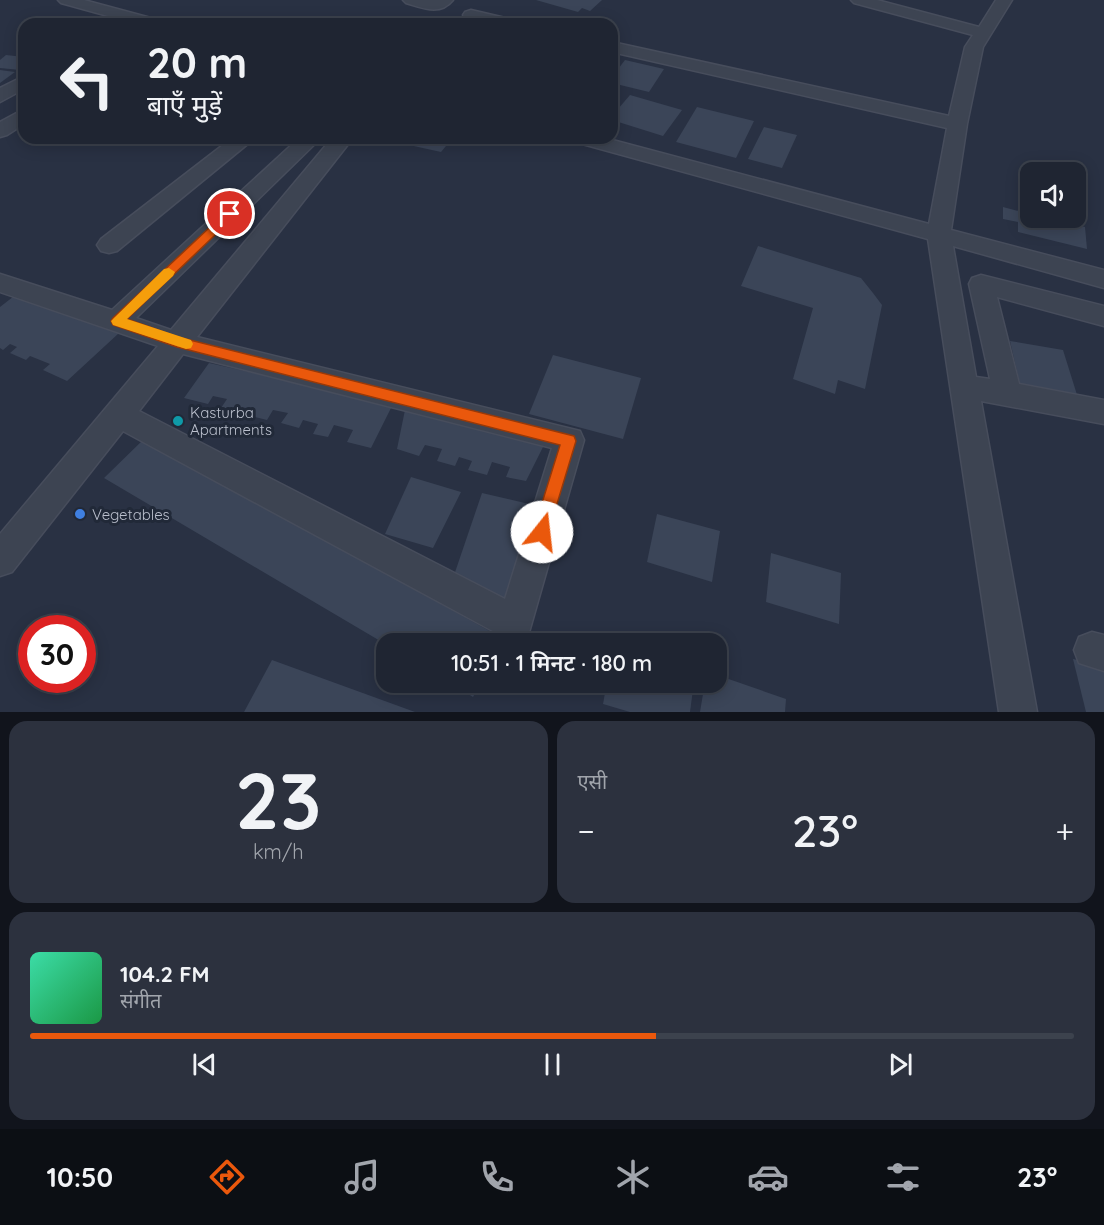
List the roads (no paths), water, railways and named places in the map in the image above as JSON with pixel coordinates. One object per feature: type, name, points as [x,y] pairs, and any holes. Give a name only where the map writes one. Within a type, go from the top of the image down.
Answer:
[{"type":"street","points":[[66,0],[134,18]]},
{"type":"street","points":[[411,0],[436,6],[445,0]]},
{"type":"street","points":[[467,18],[490,0]]},
{"type":"street","points":[[859,0],[983,33]]},
{"type":"street","points":[[1004,0],[974,47],[957,124],[939,234],[1018,712]]},
{"type":"street","points":[[618,47],[957,124]]},
{"type":"street","points":[[0,96],[18,85]]},
{"type":"street","points":[[0,131],[18,119]]},
{"type":"street","points":[[110,245],[237,144]]},
{"type":"street","points":[[117,321],[305,144]]},
{"type":"street","points":[[0,560],[338,144]]},
{"type":"street","points":[[604,144],[1104,279]]},
{"type":"street","points":[[0,283],[177,342],[568,441],[515,623],[118,414]]},
{"type":"street","points":[[1007,394],[981,284],[1104,316]]},
{"type":"street","points":[[964,386],[1104,412]]},
{"type":"place","name":"Kasturba Apartments","points":[[178,421]]},
{"type":"place","name":"Vegetables","points":[[80,514]]}]
